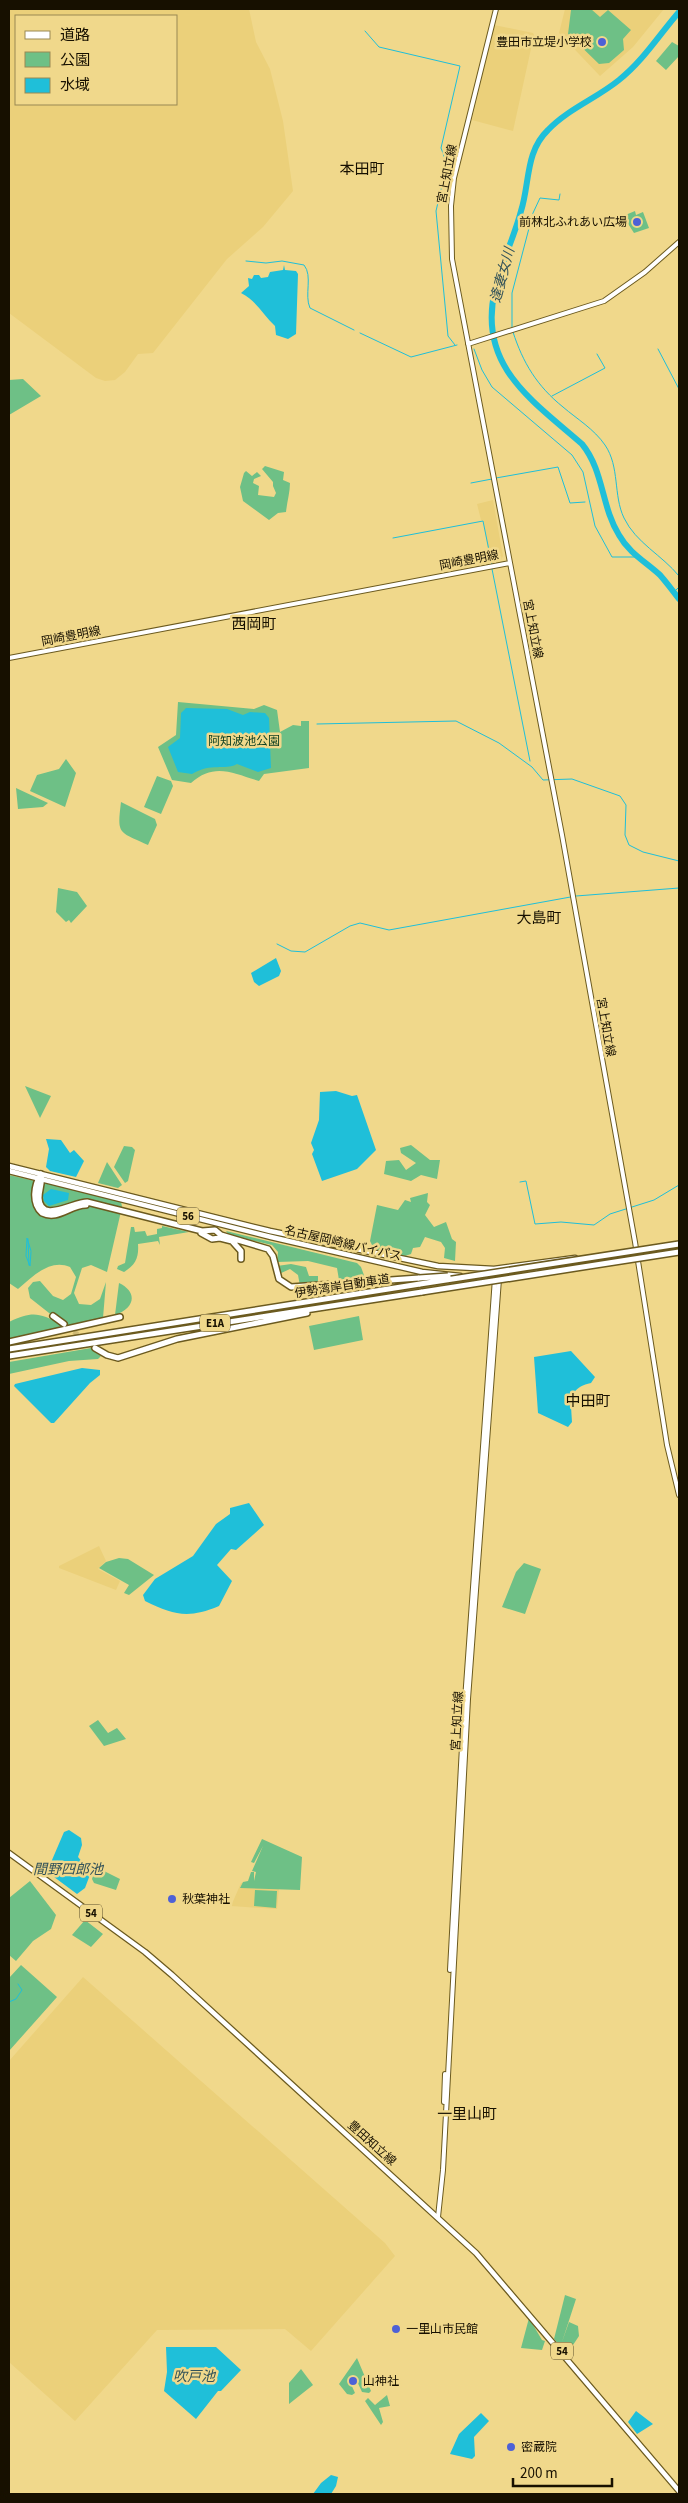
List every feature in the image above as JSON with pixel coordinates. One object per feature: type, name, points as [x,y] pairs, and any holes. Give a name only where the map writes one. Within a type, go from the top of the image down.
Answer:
[{"type":"highway","points":[[41,1177],[35,1204],[45,1215],[56,1215],[82,1205],[104,1207],[203,1233],[212,1239],[220,1238],[232,1241],[240,1248],[241,1259]]},
{"type":"highway","points":[[135,1215],[202,1231],[215,1230],[221,1235],[266,1247],[273,1256],[279,1279],[291,1287],[420,1281]]},
{"type":"highway","name":"伊勢湾岸自動車道","points":[[9,1349],[420,1281],[477,1275],[679,1243]]},
{"type":"highway","name":"伊勢湾岸自動車道","points":[[9,1356],[679,1251]]},
{"type":"highway","points":[[95,1348],[107,1355],[118,1358],[177,1339],[354,1302]]},
{"type":"highway","points":[[53,1316],[64,1324]]},
{"type":"highway","points":[[9,1342],[120,1317]]},
{"type":"main road","name":"宮上知立線","points":[[468,344],[452,259],[451,206],[454,178],[496,9]]},
{"type":"main road","points":[[468,344],[604,301],[645,272],[679,242]]},
{"type":"main road","name":"岡崎豊明線","points":[[9,658],[510,563],[468,344]]},
{"type":"main road","name":"宮上知立線","points":[[510,563],[562,835],[635,1249],[667,1445],[679,1496]]},
{"type":"main road","name":"名古屋岡崎線バイパス","points":[[9,1166],[41,1177],[271,1237],[422,1272],[497,1278],[679,1251]]},
{"type":"main road","name":"名古屋岡崎線バイパス","points":[[9,1171],[270,1231],[438,1266],[497,1269],[679,1243]]},
{"type":"main road","name":"宮上知立線","points":[[438,2217],[442,2174],[468,1699],[497,1269]]},
{"type":"main road","name":"豊田知立線","points":[[9,1853],[145,1952],[438,2217],[500,2279],[679,2491]]},
{"type":"shaded area","points":[[9,9],[249,9],[256,42],[270,69],[283,121],[293,191],[263,227],[227,259],[153,353],[138,354],[125,372],[115,380],[105,381],[96,378],[9,313]]},
{"type":"shaded area","name":"豊田市立堤小学校","points":[[565,9],[664,9],[633,47],[600,76],[559,33]]},
{"type":"shaded area","points":[[494,25],[533,33],[534,35],[513,131],[472,120]]},
{"type":"shaded area","points":[[493,500],[503,556],[501,560],[490,562],[483,520],[481,520],[477,504]]},
{"type":"shaded area","points":[[99,1546],[106,1561],[98,1569],[120,1581],[116,1590],[59,1568],[59,1566]]},
{"type":"shaded area","points":[[241,1883],[279,1888],[277,1909],[231,1906]]},
{"type":"shaded area","points":[[83,1977],[385,2243],[395,2256],[311,2351],[285,2329],[157,2330],[75,2421],[9,2362],[9,2061]]},
{"type":"green space","points":[[591,9],[600,17],[608,10],[631,30],[623,39],[624,50],[609,63],[599,64],[568,34],[571,10]]},
{"type":"green space","points":[[672,42],[679,46],[679,56],[666,70],[656,61]]},
{"type":"green space","name":"前林北ふれあい広場","points":[[635,211],[636,215],[643,212],[649,228],[634,233],[623,216]]},
{"type":"green space","points":[[23,379],[41,396],[9,415],[9,380]]},
{"type":"green space","points":[[265,466],[284,472],[283,480],[290,483],[286,512],[278,513],[269,520],[243,501],[240,487],[246,471],[252,476],[257,472],[261,476],[254,479],[253,483],[259,486],[258,495],[274,497],[276,493],[273,482],[262,469]]},
{"type":"green space","name":"阿知波池公園","points":[[178,702],[254,709],[264,705],[277,710],[280,732],[293,725],[301,726],[301,721],[309,721],[309,768],[264,774],[259,781],[224,771],[208,773],[191,783],[172,780],[158,747],[176,735]]},
{"type":"green space","points":[[66,759],[76,773],[65,807],[30,791],[37,775],[59,769]]},
{"type":"green space","points":[[157,776],[171,781],[173,786],[161,814],[144,807]]},
{"type":"green space","points":[[16,788],[48,803],[43,807],[18,809]]},
{"type":"green space","points":[[121,802],[155,819],[157,825],[148,845],[122,831],[119,821]]},
{"type":"green space","points":[[58,888],[77,892],[87,906],[71,923],[69,920],[66,922],[56,912]]},
{"type":"green space","points":[[25,1086],[51,1096],[40,1118]]},
{"type":"green space","points":[[411,1145],[430,1160],[440,1160],[437,1179],[421,1175],[411,1181],[384,1174],[386,1161],[399,1160],[406,1170],[416,1163],[401,1153],[400,1148]]},
{"type":"green space","points":[[124,1146],[132,1147],[135,1150],[128,1181],[125,1183],[114,1167]]},
{"type":"green space","points":[[107,1162],[122,1185],[118,1188],[98,1183]]},
{"type":"green space","points":[[9,1175],[121,1201],[122,1207],[107,1272],[91,1265],[82,1268],[74,1293],[79,1304],[91,1305],[100,1299],[106,1282],[103,1318],[9,1340],[9,1322],[25,1316],[42,1316],[63,1324],[30,1298],[28,1288],[33,1282],[40,1281],[53,1296],[63,1300],[71,1294],[76,1277],[70,1267],[55,1265],[42,1270],[18,1289],[9,1283]]},
{"type":"green space","points":[[428,1193],[427,1202],[430,1205],[425,1215],[434,1227],[446,1222],[452,1239],[456,1242],[455,1261],[444,1258],[445,1248],[441,1242],[425,1237],[420,1247],[413,1248],[411,1254],[405,1256],[374,1249],[370,1241],[377,1205],[398,1210],[405,1200],[411,1202],[410,1198]]},
{"type":"green space","points":[[162,1226],[189,1232],[159,1237],[160,1245],[158,1241],[138,1244],[138,1253],[134,1263],[124,1272],[117,1269],[118,1266],[125,1263],[131,1227],[134,1227],[135,1232],[145,1231],[147,1236],[157,1234],[157,1229],[162,1228]]},
{"type":"green space","points":[[226,1231],[357,1263],[361,1267],[365,1278],[339,1280],[337,1268],[308,1261],[277,1262],[278,1252],[272,1245],[229,1235]]},
{"type":"green space","points":[[291,1264],[306,1267],[309,1276],[318,1276],[318,1283],[300,1286],[298,1275],[290,1269],[279,1274],[277,1266]]},
{"type":"green space","points":[[119,1283],[129,1291],[132,1300],[127,1308],[115,1315]]},
{"type":"green space","points":[[359,1316],[363,1340],[314,1350],[309,1326]]},
{"type":"green space","points":[[91,1348],[101,1356],[98,1359],[69,1361],[9,1374],[9,1362]]},
{"type":"green space","points":[[119,1558],[128,1559],[154,1575],[129,1595],[124,1593],[129,1585],[99,1568],[106,1562]]},
{"type":"green space","points":[[524,1563],[541,1569],[525,1614],[502,1607],[516,1572]]},
{"type":"green space","points":[[98,1720],[108,1733],[117,1728],[126,1739],[104,1746],[89,1726]]},
{"type":"green space","points":[[262,1839],[302,1857],[300,1890],[240,1888],[243,1882],[248,1881],[251,1872],[254,1872],[254,1881],[256,1872],[252,1871],[263,1846],[254,1863],[251,1862]]},
{"type":"green space","points":[[100,1869],[120,1879],[116,1890],[94,1883],[92,1879],[95,1870]]},
{"type":"green space","points":[[30,1881],[56,1915],[51,1929],[33,1941],[16,1961],[9,1955],[9,1898]]},
{"type":"green space","points":[[255,1890],[277,1891],[276,1908],[254,1906]]},
{"type":"green space","points":[[85,1920],[103,1934],[91,1947],[72,1935]]},
{"type":"green space","points":[[21,1965],[57,1997],[9,2051],[9,1978]]},
{"type":"green space","points":[[565,2295],[576,2299],[562,2342],[569,2322],[578,2326],[579,2336],[571,2348],[568,2347],[571,2349],[568,2355],[554,2339]]},
{"type":"green space","points":[[529,2318],[542,2340],[545,2341],[542,2350],[521,2348]]},
{"type":"green space","points":[[357,2358],[371,2391],[369,2393],[362,2392],[356,2379],[350,2382],[355,2393],[352,2395],[347,2394],[339,2384]]},
{"type":"green space","points":[[301,2369],[313,2385],[289,2404],[289,2383]]},
{"type":"green space","points":[[387,2395],[390,2406],[379,2408],[383,2422],[381,2425],[365,2401],[368,2398],[375,2405]]},
{"type":"water","points":[[284,265],[285,270],[296,271],[298,274],[296,334],[288,339],[276,335],[275,326],[256,304],[241,293],[249,286],[248,278],[252,279],[254,275],[259,275],[261,278],[268,277],[270,272],[283,270]]},
{"type":"water","name":"阿知波池公園","points":[[186,708],[227,709],[243,715],[250,712],[265,713],[269,718],[271,768],[258,772],[237,764],[227,767],[206,768],[192,774],[178,772],[168,747],[180,738],[181,713]]},
{"type":"water","points":[[276,958],[281,971],[279,976],[259,986],[254,982],[251,973]]},
{"type":"water","points":[[336,1091],[352,1096],[357,1095],[376,1150],[357,1169],[322,1181],[312,1154],[314,1150],[311,1143],[319,1120],[320,1092]]},
{"type":"water","points":[[46,1139],[61,1140],[70,1153],[74,1150],[84,1161],[76,1177],[50,1171],[46,1167],[49,1149]]},
{"type":"water","points":[[51,1189],[69,1193],[68,1200],[49,1206],[44,1201],[43,1195]]},
{"type":"water","points":[[571,1351],[595,1377],[591,1383],[583,1385],[574,1393],[571,1403],[572,1422],[568,1427],[538,1413],[534,1357]]},
{"type":"water","points":[[82,1368],[100,1370],[100,1375],[90,1383],[54,1423],[51,1423],[14,1386],[15,1384]]},
{"type":"water","points":[[249,1503],[264,1525],[236,1550],[231,1549],[217,1565],[232,1581],[219,1606],[198,1613],[181,1614],[164,1610],[145,1601],[143,1595],[155,1579],[193,1556],[216,1524],[230,1514],[230,1508]]},
{"type":"water","name":"間野四郎池","points":[[69,1830],[81,1838],[82,1845],[78,1857],[91,1872],[85,1888],[77,1894],[50,1874],[52,1860],[64,1832]]},
{"type":"water","name":"吹戸池","points":[[166,2347],[216,2347],[241,2370],[221,2391],[218,2391],[196,2419],[164,2391],[167,2372]]},
{"type":"water","points":[[636,2411],[653,2424],[637,2434],[628,2422]]},
{"type":"water","points":[[481,2413],[489,2421],[474,2437],[475,2456],[472,2459],[450,2454],[459,2434]]},
{"type":"water","points":[[331,2475],[338,2477],[336,2486],[331,2494],[313,2494],[321,2483]]},
{"type":"waterway","name":"逢妻女川","points":[[679,12],[628,73],[564,116],[548,130],[535,148],[529,168],[521,211],[495,290],[492,317],[494,340],[502,361],[513,379],[528,396],[582,444],[595,466],[613,524],[619,535],[633,552],[660,575],[679,599]]},
{"type":"waterway","points":[[365,31],[379,47],[460,66],[441,148],[447,164],[436,211],[448,336],[455,345]]},
{"type":"waterway","points":[[512,328],[512,293],[533,213],[540,198],[559,200],[560,194]]},
{"type":"waterway","points":[[246,261],[266,263],[282,261],[304,265],[308,275],[308,303],[310,308],[354,330]]},
{"type":"waterway","points":[[513,332],[521,354],[538,382],[554,399],[596,434],[605,445],[613,462],[618,500],[629,527],[642,542],[679,576]]},
{"type":"waterway","points":[[360,333],[411,357],[457,345]]},
{"type":"waterway","points":[[474,349],[482,370],[492,387],[572,455],[583,472],[595,526],[612,557],[637,557]]},
{"type":"waterway","points":[[658,349],[679,389]]},
{"type":"waterway","points":[[552,396],[605,368],[597,354]]},
{"type":"waterway","points":[[496,478],[558,467],[570,503],[585,502]]},
{"type":"waterway","points":[[471,483],[492,479]]},
{"type":"waterway","points":[[393,538],[483,521],[492,565]]},
{"type":"waterway","points":[[492,569],[530,761]]},
{"type":"waterway","points":[[674,592],[679,587]]},
{"type":"waterway","points":[[317,724],[456,721],[499,743],[532,767],[543,780],[572,779],[620,796],[626,805],[625,835],[629,845],[643,852],[679,861]]},
{"type":"waterway","points":[[277,944],[291,951],[305,952],[350,926],[360,923],[389,930],[576,896],[679,888]]},
{"type":"waterway","points":[[520,1182],[526,1181],[535,1224],[561,1222],[594,1225],[610,1214],[654,1200],[679,1185]]},
{"type":"waterway","points":[[31,1251],[27,1238],[26,1256],[30,1266],[31,1252]]},
{"type":"waterway","points":[[28,1239],[29,1265]]},
{"type":"waterway","points":[[9,2002],[16,1999],[22,1990],[18,1984]]},
{"type":"tunnel","points":[[68,1327],[91,1345]]},
{"type":"place","name":"豊田市立堤小学校","points":[[602,42]]},
{"type":"place","name":"前林北ふれあい広場","points":[[637,222]]},
{"type":"place","name":"秋葉神社","points":[[172,1899]]},
{"type":"place","name":"一里山市民館","points":[[396,2329]]},
{"type":"place","name":"山神社","points":[[353,2381]]},
{"type":"place","name":"密蔵院","points":[[511,2447]]},
{"type":"district","name":"本田町","points":[[362,169]]},
{"type":"district","name":"西岡町","points":[[254,624]]},
{"type":"district","name":"大島町","points":[[539,918]]},
{"type":"district","name":"中田町","points":[[588,1401]]},
{"type":"district","name":"一里山町","points":[[467,2114]]}]
